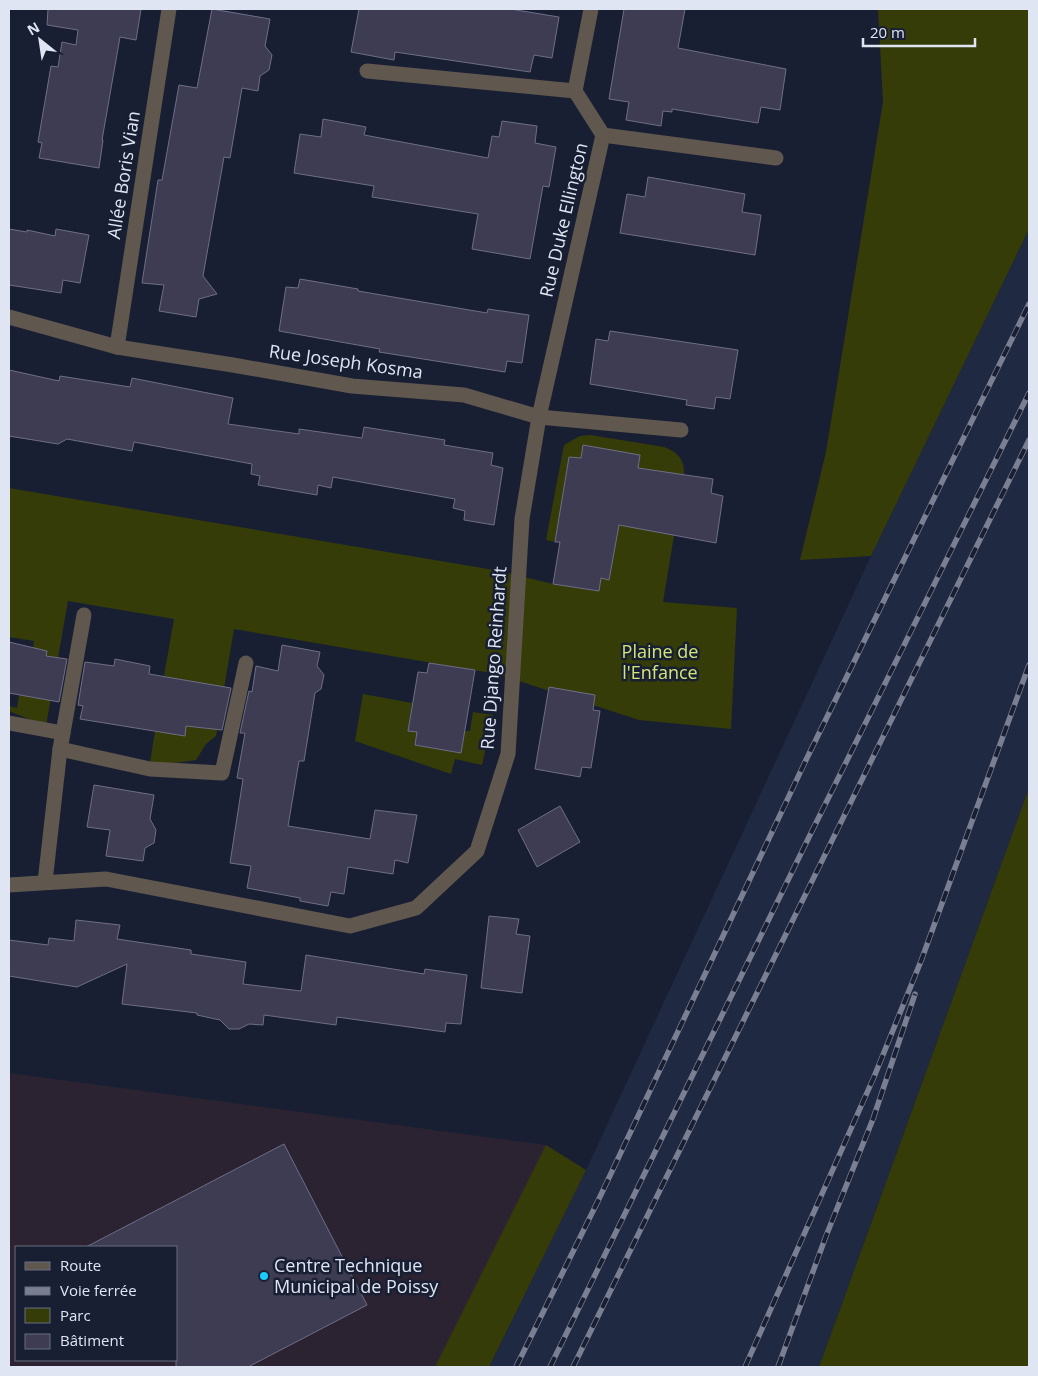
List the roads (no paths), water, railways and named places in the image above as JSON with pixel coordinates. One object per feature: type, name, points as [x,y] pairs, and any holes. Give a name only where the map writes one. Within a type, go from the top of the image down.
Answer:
[{"type":"street","name":"Allée Boris Vian","points":[[117,347],[169,9]]},
{"type":"street","points":[[367,71],[575,91],[591,9]]},
{"type":"street","name":"Rue Duke Ellington","points":[[539,417],[602,135],[575,91]]},
{"type":"street","points":[[602,135],[776,158]]},
{"type":"street","name":"Rue Joseph Kosma","points":[[9,317],[117,347],[352,386],[464,395],[539,417],[680,430]]},
{"type":"street","name":"Rue Django Reinhardt","points":[[9,885],[106,879],[350,926],[416,908],[477,851],[508,754],[522,519],[539,417]]},
{"type":"street","points":[[45,882],[60,749],[84,615]]},
{"type":"street","points":[[60,749],[150,769],[222,773],[246,662]]},
{"type":"street","points":[[9,723],[63,733]]},
{"type":"railway","points":[[516,1367],[598,1201],[806,760],[1029,304]]},
{"type":"railway","points":[[550,1367],[1029,393]]},
{"type":"railway","points":[[573,1367],[1029,440]]},
{"type":"railway","points":[[745,1367],[874,1077],[921,961],[1029,665]]},
{"type":"railway","points":[[778,1367],[826,1236],[873,1119],[915,994]]},
{"type":"place","name":"Centre Technique Municipal de Poissy","points":[[264,1276]]},
{"type":"park label","name":"Plaine de l'Enfance","points":[[660,662]]}]
